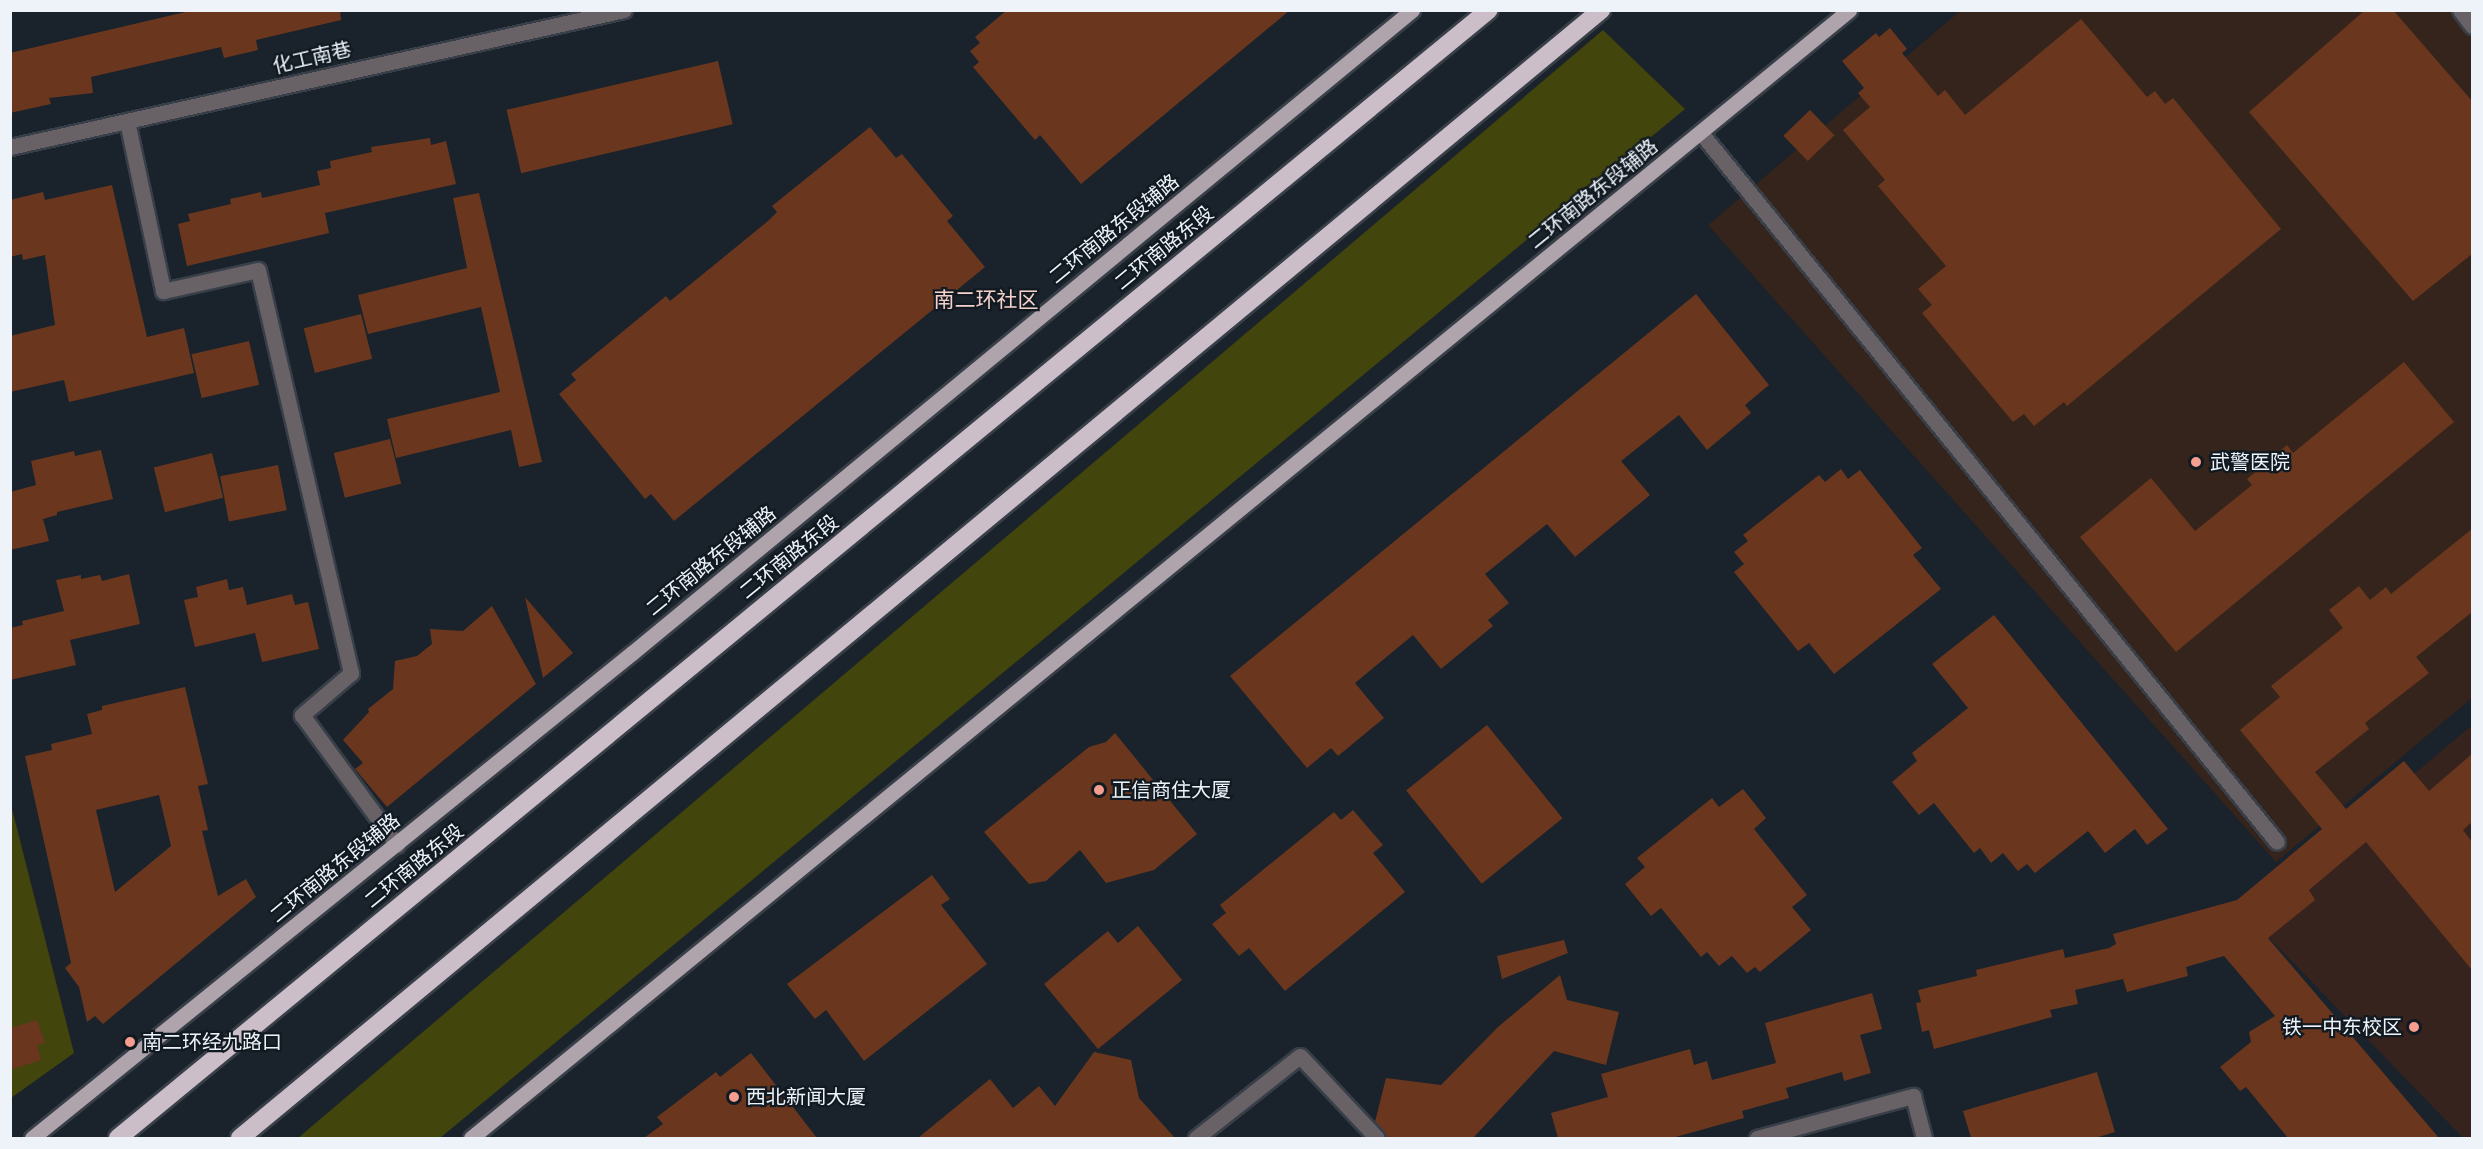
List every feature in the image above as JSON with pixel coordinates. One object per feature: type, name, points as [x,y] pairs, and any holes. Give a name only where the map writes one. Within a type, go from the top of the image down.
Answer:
[{"type":"highway","name":"二环南路东段","points":[[118,1138],[1489,10]]},
{"type":"highway","points":[[240,1138],[1601,10]]},
{"type":"main road","name":"二环南路东段辅路","points":[[32,1138],[397,845],[1412,10]]},
{"type":"main road","name":"二环南路东段辅路","points":[[471,1138],[1849,10]]},
{"type":"street","name":"化工南巷","points":[[10,147],[624,10]]},
{"type":"street","points":[[2460,10],[2472,26]]},
{"type":"street","points":[[127,121],[163,291],[258,270],[351,673],[302,715],[397,845]]},
{"type":"street","points":[[1701,133],[2277,842]]},
{"type":"street","points":[[1196,1138],[1300,1056],[1377,1138]]},
{"type":"street","points":[[1757,1138],[1913,1096],[1924,1138]]},
{"type":"shaded area","name":"武警医院","points":[[1960,11],[2460,11],[2472,26],[2472,698],[2276,862],[1708,225]]},
{"type":"shaded area","points":[[1603,30],[1685,109],[440,1138],[298,1138]]},
{"type":"shaded area","name":"铁一中东校区","points":[[2472,725],[2472,1138],[2463,1138],[2247,915]]},
{"type":"shaded area","points":[[10,801],[74,1053],[11,1098],[10,1098]]},
{"type":"building","points":[[194,10],[340,10],[341,20],[256,40],[258,50],[224,58],[221,47],[91,77],[93,93],[49,98],[51,104],[10,113],[10,53]]},
{"type":"building","points":[[1007,10],[1290,10],[1081,184],[1040,135],[1035,140],[973,67],[979,62],[970,51],[980,43],[975,37]]},
{"type":"building","points":[[2365,10],[2393,10],[2472,101],[2472,254],[2413,301],[2249,112]]},
{"type":"building","points":[[2081,19],[2147,97],[2155,91],[2165,104],[2173,98],[2281,229],[2067,406],[2064,402],[2034,426],[2024,414],[2013,422],[1922,313],[1932,305],[1918,289],[1946,266],[1878,186],[1885,180],[1843,130],[1870,107],[1858,93],[1864,88],[1842,61],[1876,33],[1879,37],[1890,28],[1907,49],[1902,53],[1938,96],[1945,90],[1965,115]]},
{"type":"building","points":[[718,61],[733,124],[521,173],[507,110]]},
{"type":"building","points":[[1810,110],[1834,135],[1808,161],[1783,136]]},
{"type":"building","points":[[870,127],[896,158],[902,154],[953,216],[947,221],[985,267],[674,521],[651,494],[645,499],[559,394],[576,380],[571,374],[666,296],[670,301],[768,221],[777,212],[772,206]]},
{"type":"building","points":[[430,138],[431,145],[446,141],[456,184],[325,213],[329,233],[187,266],[178,224],[190,221],[188,214],[231,204],[230,199],[261,192],[262,198],[320,185],[317,171],[331,168],[330,161],[372,152],[371,147]]},
{"type":"building","points":[[112,185],[147,337],[184,328],[194,373],[69,402],[64,380],[10,392],[10,336],[55,325],[45,255],[23,260],[22,254],[10,257],[10,200],[43,192],[45,200]]},
{"type":"building","points":[[479,193],[542,462],[519,467],[511,430],[396,458],[387,419],[500,392],[481,307],[368,334],[358,295],[467,268],[453,198]]},
{"type":"building","points":[[1696,294],[1769,385],[1745,405],[1751,413],[1707,450],[1679,415],[1621,461],[1650,495],[1575,557],[1547,524],[1485,574],[1509,603],[1488,620],[1493,626],[1441,669],[1413,635],[1355,683],[1384,718],[1338,756],[1331,748],[1307,768],[1230,676]]},
{"type":"building","points":[[361,314],[372,359],[315,373],[304,328]]},
{"type":"building","points":[[249,341],[259,385],[202,398],[192,354]]},
{"type":"building","points":[[2404,362],[2454,422],[2176,652],[2080,537],[2151,478],[2195,531],[2252,485],[2247,479],[2287,445],[2293,453]]},
{"type":"building","points":[[390,439],[401,484],[345,498],[334,453]]},
{"type":"building","points":[[101,450],[113,499],[57,512],[57,515],[43,519],[49,541],[10,550],[10,492],[36,485],[31,461],[74,451],[75,456]]},
{"type":"building","points":[[212,453],[223,498],[165,512],[154,468]]},
{"type":"building","points":[[278,465],[287,510],[229,521],[220,476]]},
{"type":"building","points":[[1841,469],[1848,479],[1860,470],[1922,548],[1913,555],[1941,589],[1834,674],[1809,643],[1798,651],[1734,572],[1744,564],[1734,552],[1748,541],[1743,535],[1819,475],[1825,482]]},
{"type":"building","points":[[2472,529],[2472,612],[2416,657],[2429,673],[2365,723],[2369,729],[2315,772],[2346,809],[2404,761],[2429,791],[2472,754],[2472,822],[2463,830],[2472,842],[2472,970],[2366,842],[2309,890],[2315,900],[2268,938],[2439,1138],[2288,1138],[2246,1087],[2240,1091],[2220,1067],[2251,1042],[2249,1032],[2275,1016],[2224,956],[2186,967],[2188,976],[2127,992],[2123,979],[2075,990],[2078,1004],[2050,1010],[2052,1017],[1934,1049],[1929,1030],[1922,1032],[1916,1003],[1921,1002],[1918,990],[1977,976],[1976,970],[2063,949],[2065,958],[2109,948],[2116,944],[2113,934],[2237,900],[2322,829],[2240,730],[2280,697],[2271,686],[2343,628],[2329,610],[2359,586],[2370,600],[2386,587],[2391,594]]},
{"type":"building","points":[[129,574],[140,624],[70,640],[76,665],[10,680],[10,628],[23,625],[22,621],[64,611],[56,580],[81,575],[81,579],[100,575],[102,581]]},
{"type":"building","points":[[227,579],[229,590],[243,587],[247,605],[292,594],[295,605],[308,602],[319,649],[262,662],[255,633],[195,647],[184,600],[198,597],[196,587]]},
{"type":"building","points":[[525,597],[573,653],[543,678]]},
{"type":"building","points":[[492,606],[536,684],[387,807],[355,769],[363,763],[343,740],[369,712],[368,709],[393,689],[395,661],[417,656],[432,644],[430,629],[463,631]]},
{"type":"building","points":[[1994,615],[2168,829],[2147,845],[2135,829],[2105,853],[2088,831],[2035,873],[2027,864],[2018,871],[2003,853],[1991,863],[1980,848],[1974,853],[1934,803],[1919,815],[1892,782],[1917,761],[1912,753],[1968,708],[1932,664]]},
{"type":"building","points":[[185,687],[208,784],[198,786],[208,830],[202,831],[218,896],[246,879],[256,897],[103,1024],[95,1016],[87,1022],[79,987],[65,968],[71,963],[25,756],[52,750],[51,744],[92,734],[87,714],[102,710],[102,706]],"holes":[[[159,795],[171,846],[115,892],[96,810]]]},
{"type":"building","points":[[1487,725],[1563,818],[1482,884],[1406,790]]},
{"type":"building","name":"正信商住大厦","points":[[1115,733],[1197,834],[1154,870],[1106,883],[1080,850],[1046,881],[1029,884],[984,832],[1089,747],[1106,742]]},
{"type":"building","points":[[1743,789],[1766,818],[1754,829],[1807,895],[1792,907],[1811,930],[1760,972],[1755,967],[1747,973],[1732,956],[1719,966],[1707,952],[1701,957],[1661,908],[1651,916],[1625,884],[1645,867],[1637,858],[1712,798],[1719,807]]},
{"type":"building","points":[[1353,810],[1383,845],[1373,853],[1405,892],[1285,991],[1249,948],[1239,956],[1212,924],[1226,913],[1220,905],[1334,812],[1341,820]]},
{"type":"building","points":[[932,875],[950,899],[941,905],[987,964],[864,1061],[826,1010],[815,1019],[787,984]]},
{"type":"building","points":[[1138,926],[1182,980],[1098,1049],[1044,984],[1108,931],[1118,943]]},
{"type":"building","points":[[1564,940],[1568,953],[1502,979],[1497,956]]},
{"type":"building","points":[[1560,975],[1567,1000],[1619,1012],[1606,1065],[1554,1051],[1473,1138],[1386,1138],[1375,1122],[1386,1078],[1441,1085],[1498,1027]]},
{"type":"building","points":[[1872,993],[1882,1029],[1860,1035],[1871,1073],[1844,1081],[1842,1072],[1786,1088],[1789,1098],[1742,1111],[1744,1118],[1672,1138],[1558,1138],[1551,1113],[1608,1097],[1601,1074],[1690,1049],[1694,1065],[1707,1061],[1712,1080],[1776,1063],[1765,1023]]},
{"type":"building","points":[[37,1020],[45,1043],[37,1045],[41,1060],[10,1070],[10,1028]]},
{"type":"building","points":[[1094,1052],[1131,1060],[1139,1098],[1175,1138],[918,1138],[990,1079],[1013,1108],[1039,1086],[1055,1106]]},
{"type":"building","name":"西北新闻大厦","points":[[751,1053],[817,1138],[644,1138],[663,1124],[657,1117],[716,1072],[720,1077]]},
{"type":"building","points":[[2097,1072],[2115,1132],[2095,1138],[1971,1138],[1963,1111]]},
{"type":"place","name":"武警医院","points":[[2196,462]]},
{"type":"place","name":"正信商住大厦","points":[[1099,790]]},
{"type":"place","name":"铁一中东校区","points":[[2414,1027]]},
{"type":"place","name":"南二环经九路口","points":[[130,1042]]},
{"type":"place","name":"西北新闻大厦","points":[[734,1097]]},
{"type":"district","name":"南二环社区","points":[[986,300]]}]
